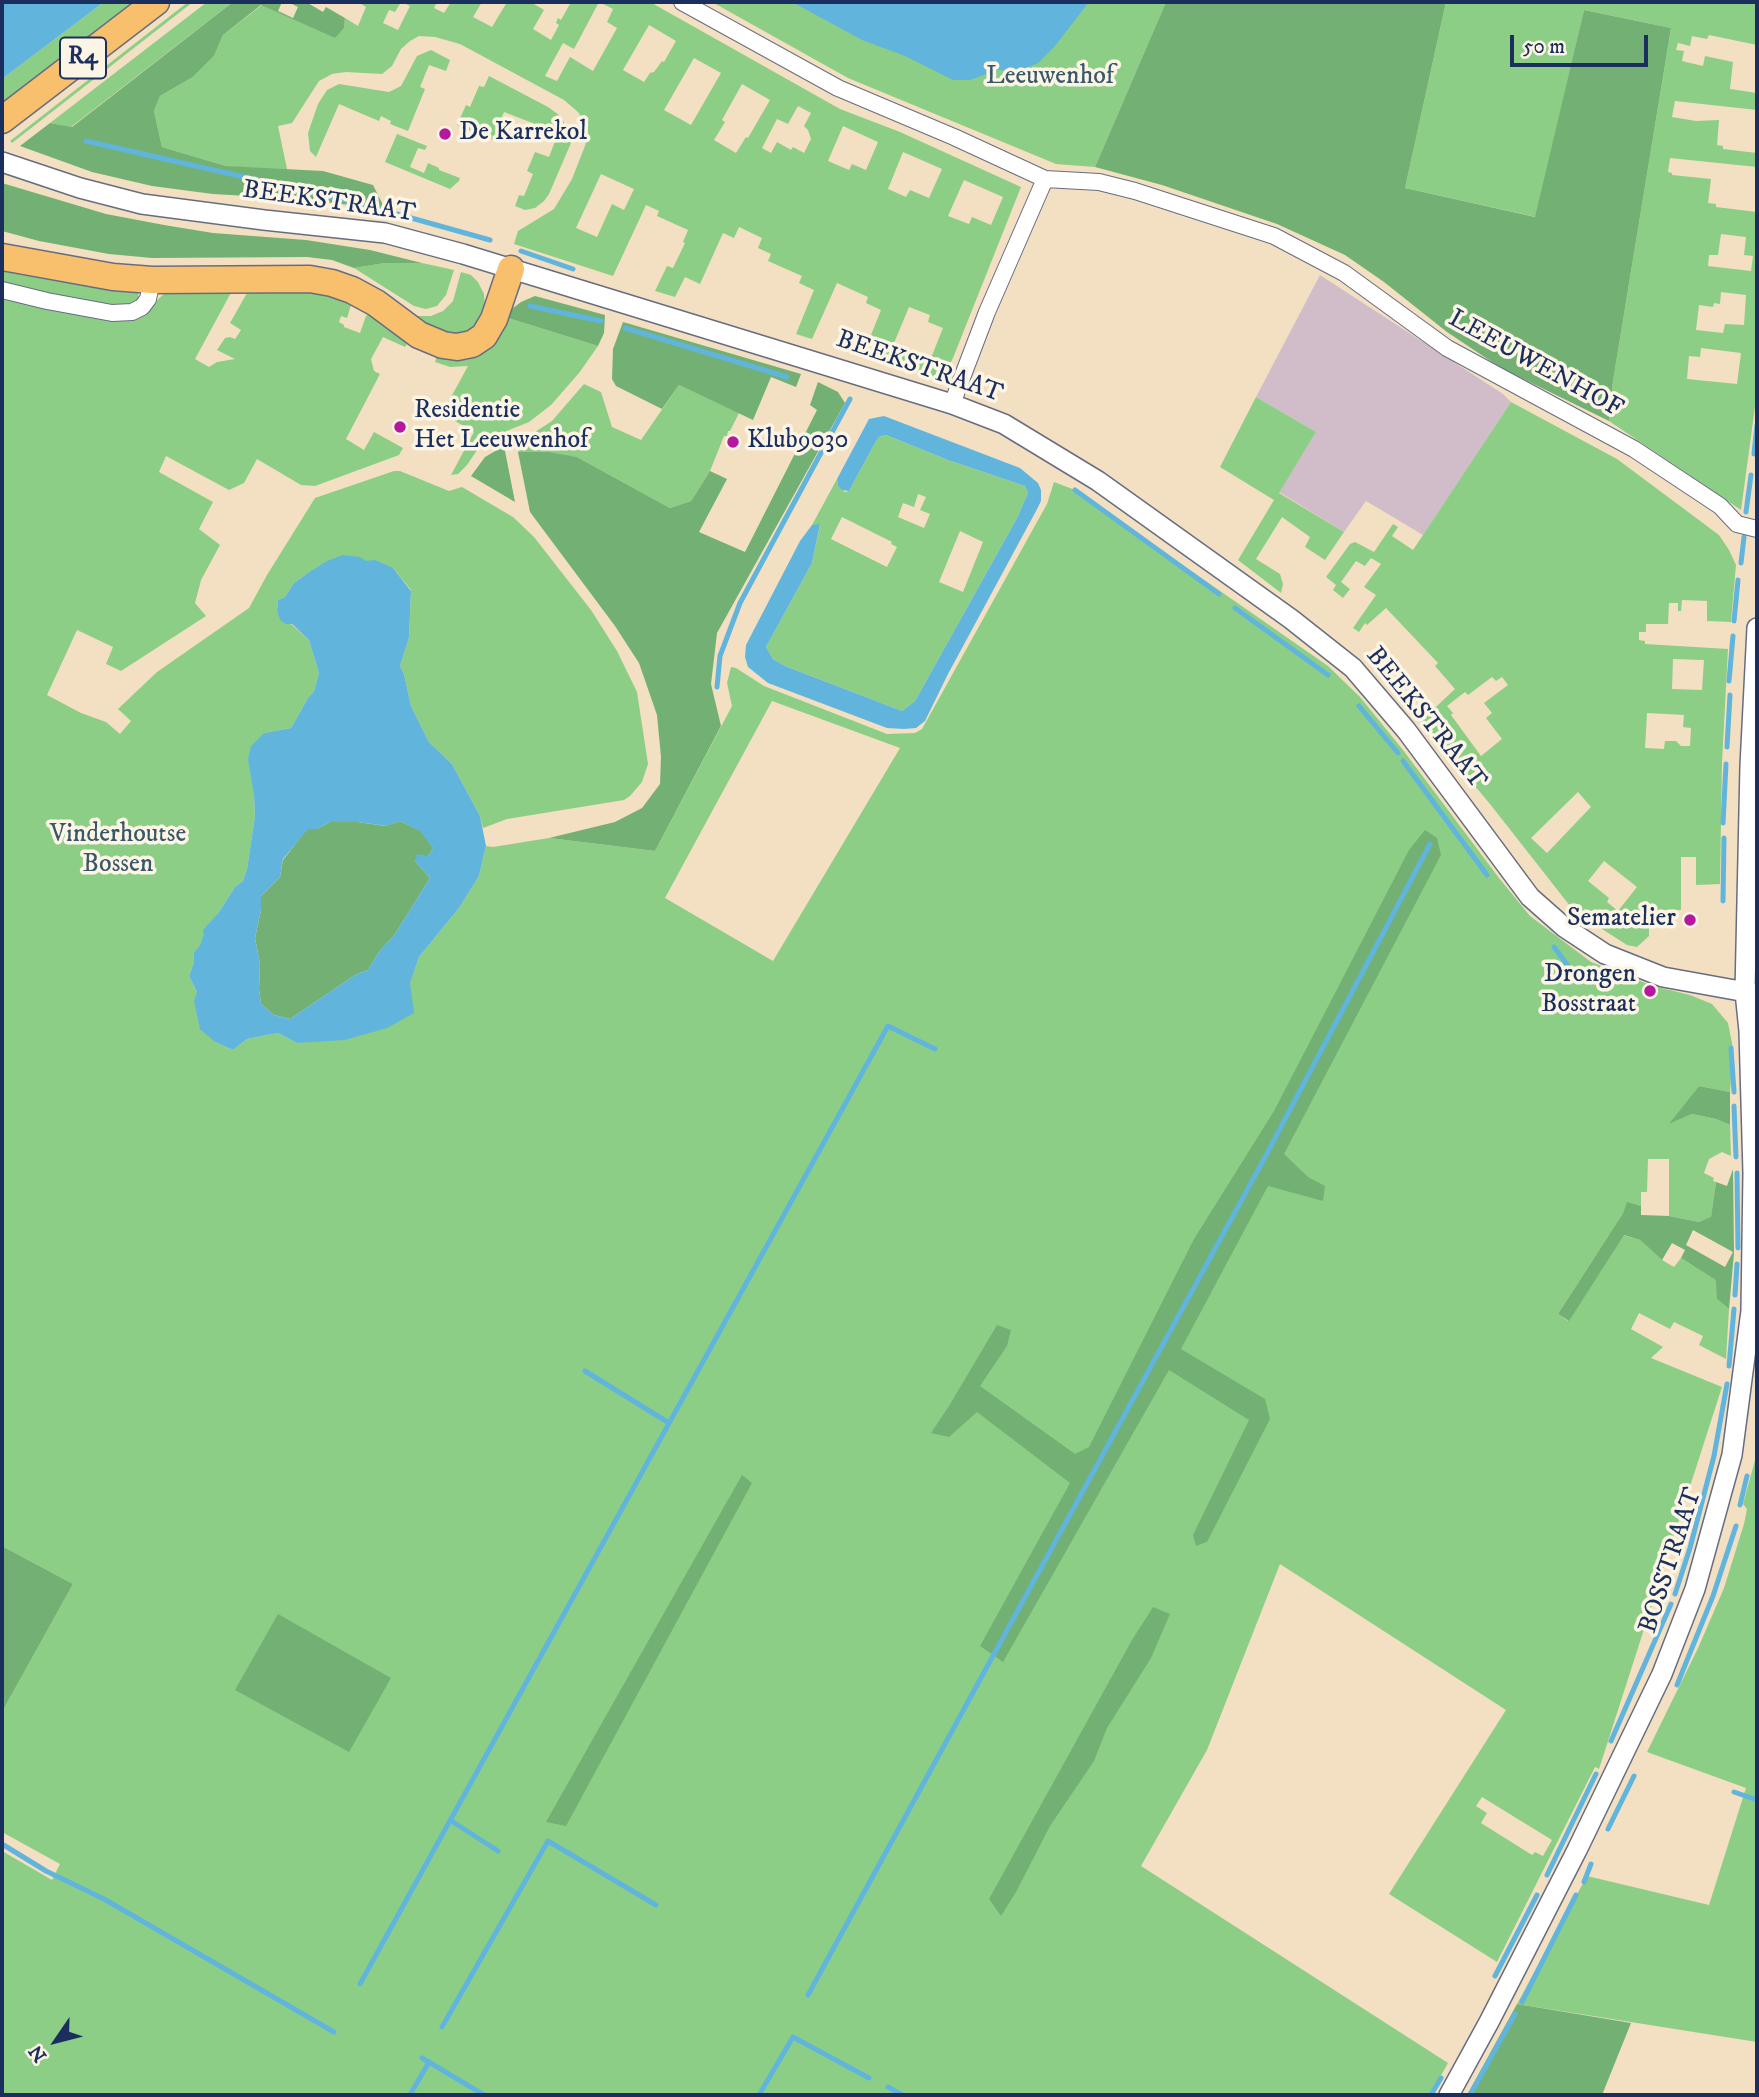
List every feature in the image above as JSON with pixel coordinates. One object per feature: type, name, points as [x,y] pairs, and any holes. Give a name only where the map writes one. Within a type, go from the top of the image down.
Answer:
[{"type":"highway","name":"R4","points":[[4,121],[156,2]]},
{"type":"highway","points":[[9,256],[65,270],[152,280],[310,279],[332,283],[376,303],[419,335],[443,345],[457,347],[472,344],[484,336],[494,319],[511,269]]},
{"type":"street","name":"LEEUWENHOF","points":[[681,2],[838,88],[1045,179],[1099,182],[1274,236],[1344,273],[1447,348],[1634,449],[1720,506],[1737,524],[1757,529]]},
{"type":"street","name":"BEEKSTRAAT","points":[[3,163],[80,188],[142,204],[385,233],[463,254],[952,404],[1004,424],[1098,481],[1345,661],[1406,730],[1530,897],[1564,927],[1605,954],[1663,977],[1751,993]]},
{"type":"street","points":[[952,404],[987,312],[1045,179]]},
{"type":"street","points":[[2,290],[112,313],[132,312],[142,307],[148,299],[152,280]]},
{"type":"street","name":"BOSSTRAAT","points":[[1449,2095],[1577,1850],[1662,1674],[1695,1589],[1732,1455],[1751,1311],[1753,1173],[1749,1031],[1750,766],[1757,628]]},
{"type":"shaded area","points":[[1320,275],[1503,394],[1511,402],[1423,535],[1366,501],[1344,532],[1279,492],[1316,432],[1256,397]]},
{"type":"green space","points":[[104,2],[134,2],[2,104],[2,79]]},
{"type":"green space","points":[[188,2],[193,2],[12,143],[10,141]]},
{"type":"green space","points":[[207,2],[233,2],[71,127],[50,123]]},
{"type":"green space","points":[[233,2],[282,2],[278,11],[293,18],[298,7],[288,2],[306,2],[323,12],[326,7],[345,18],[344,28],[335,38],[261,5],[223,35],[214,56],[193,77],[160,96],[154,111],[162,147],[226,166],[323,171],[373,185],[385,209],[152,186],[92,172],[20,146],[50,123],[72,127]]},
{"type":"green space","points":[[358,2],[401,2],[395,12],[389,10],[383,23],[398,30],[410,6],[402,2],[437,2],[434,8],[444,13],[451,2],[482,2],[473,17],[492,27],[507,2],[535,2],[534,4],[544,10],[533,29],[551,40],[559,25],[556,23],[558,18],[561,20],[571,2],[599,2],[650,2],[840,109],[900,132],[1021,187],[946,372],[937,378],[873,359],[880,344],[869,340],[881,310],[866,303],[868,297],[837,283],[812,339],[796,334],[814,290],[799,283],[802,276],[768,261],[771,254],[758,248],[762,238],[739,227],[734,238],[723,233],[700,284],[685,277],[675,297],[655,291],[667,266],[673,268],[688,230],[657,216],[659,211],[646,205],[613,276],[514,244],[518,231],[554,209],[572,179],[588,132],[578,112],[564,100],[460,44],[419,36],[401,49],[392,66],[382,74],[346,72],[332,74],[319,81],[292,123],[278,126],[288,174],[226,166],[162,147],[154,111],[160,96],[193,77],[214,56],[223,35],[262,5],[334,37],[344,28],[345,18],[358,26],[366,7]],"holes":[[[599,2],[613,9],[607,22],[617,28],[593,71],[570,57],[557,81],[545,76],[563,43],[574,49]],[[649,25],[676,41],[664,62],[662,61],[644,82],[623,70]],[[694,58],[721,73],[691,125],[664,110]],[[742,84],[770,100],[736,153],[714,140]],[[798,106],[811,113],[804,126],[811,139],[804,153],[793,147],[791,150],[777,142],[771,153],[762,148],[777,119],[788,124]],[[843,126],[878,142],[866,170],[852,164],[849,170],[828,161]],[[903,152],[942,169],[929,198],[910,190],[906,197],[888,189]],[[601,174],[634,189],[624,210],[612,204],[597,237],[576,228]],[[964,180],[1003,197],[991,225],[972,217],[969,224],[948,216]],[[909,307],[930,315],[928,322],[943,328],[931,358],[894,343]]]},
{"type":"green space","name":"Leeuwenhof","points":[[712,2],[1166,2],[1095,167],[1056,164],[848,78]]},
{"type":"green space","points":[[1166,2],[1446,2],[1405,188],[1535,217],[1584,10],[1671,28],[1613,381],[1609,421],[1501,368],[1447,332],[1345,255],[1277,224],[1162,185],[1095,167]]},
{"type":"green space","points":[[1446,2],[1757,2],[1757,45],[1709,35],[1707,39],[1692,36],[1690,46],[1678,43],[1676,50],[1684,51],[1682,61],[1703,66],[1705,56],[1733,62],[1730,89],[1757,93],[1757,110],[1675,101],[1672,117],[1696,121],[1719,120],[1717,145],[1723,146],[1723,149],[1757,153],[1757,167],[1670,158],[1668,172],[1672,175],[1711,179],[1708,203],[1716,204],[1716,207],[1757,212],[1757,392],[1741,510],[1609,421],[1613,381],[1671,28],[1584,10],[1536,217],[1405,188]],"holes":[[[1721,234],[1746,237],[1744,255],[1753,256],[1751,271],[1708,266],[1709,255],[1718,255]],[[1721,292],[1746,295],[1744,325],[1725,324],[1723,333],[1696,330],[1699,305],[1713,307],[1714,303],[1720,304]],[[1701,348],[1741,353],[1737,384],[1687,379],[1689,356],[1700,357]]]},
{"type":"green space","points":[[431,50],[450,60],[446,71],[429,65],[420,87],[425,89],[408,131],[390,124],[391,121],[381,116],[379,121],[339,104],[316,157],[310,151],[308,133],[318,104],[327,90],[339,84],[389,92],[401,86],[417,56]]},
{"type":"green space","points":[[489,76],[548,107],[559,115],[571,133],[571,143],[549,194],[535,208],[525,210],[515,206],[519,195],[524,196],[533,174],[527,171],[535,152],[549,157],[556,139],[546,135],[548,129],[504,112],[497,129],[503,132],[498,142],[457,125],[466,105],[470,107],[479,86],[484,87]]},
{"type":"green space","points":[[397,134],[427,146],[425,150],[418,148],[410,167],[424,173],[428,163],[460,178],[459,181],[450,189],[385,162]]},
{"type":"green space","points":[[2,183],[106,214],[213,233],[306,240],[370,250],[422,263],[385,263],[354,268],[332,260],[307,257],[152,258],[109,254],[39,241],[2,231]]},
{"type":"green space","points":[[385,263],[422,263],[454,270],[446,295],[437,306],[426,309],[414,306],[354,268]]},
{"type":"green space","points":[[2,266],[138,292],[139,301],[133,306],[115,307],[2,284]]},
{"type":"green space","points":[[461,272],[471,275],[484,294],[485,311],[480,322],[470,331],[457,336],[428,327],[402,307],[418,316],[431,316],[443,311],[453,301]]},
{"type":"green space","name":"Vinderhoutse Bossen","points":[[233,289],[195,359],[209,367],[217,362],[235,359],[217,350],[225,338],[235,339],[241,330],[230,323],[247,293],[321,293],[351,305],[347,318],[341,316],[339,322],[344,327],[360,333],[369,314],[409,341],[405,347],[383,337],[371,359],[374,371],[380,374],[346,439],[364,450],[374,432],[403,448],[399,455],[315,486],[301,485],[257,459],[244,483],[229,490],[166,456],[159,472],[213,502],[199,529],[220,545],[201,580],[195,603],[206,616],[121,671],[106,664],[113,647],[77,630],[47,695],[81,713],[106,722],[120,734],[131,721],[118,709],[157,672],[249,608],[315,498],[400,471],[449,491],[462,487],[513,517],[534,537],[591,610],[617,651],[637,692],[648,764],[642,782],[624,800],[507,819],[483,828],[480,816],[452,764],[429,742],[411,706],[400,666],[409,638],[411,590],[393,568],[305,575],[294,583],[285,597],[278,600],[277,610],[281,620],[291,624],[309,640],[319,673],[314,691],[291,728],[264,733],[254,795],[255,816],[247,869],[243,881],[235,887],[204,930],[205,935],[194,952],[189,976],[215,1042],[233,1050],[247,1039],[278,1033],[297,1043],[410,982],[419,957],[459,908],[479,876],[486,846],[549,838],[655,851],[732,706],[727,683],[731,667],[764,686],[887,734],[915,733],[922,729],[1047,504],[1054,482],[1075,490],[1328,666],[1360,697],[1403,750],[1530,916],[1591,962],[1653,986],[1690,995],[1712,1004],[1728,1023],[1733,1048],[1730,1092],[1699,1086],[1671,1123],[1692,1114],[1730,1125],[1731,1156],[1722,1152],[1709,1159],[1704,1173],[1716,1182],[1711,1218],[1699,1222],[1669,1216],[1669,1159],[1648,1159],[1647,1192],[1641,1192],[1641,1206],[1627,1203],[1558,1314],[1568,1321],[1623,1235],[1640,1240],[1674,1267],[1681,1258],[1717,1280],[1717,1299],[1729,1309],[1726,1359],[1699,1345],[1703,1336],[1674,1322],[1670,1329],[1639,1313],[1631,1329],[1663,1347],[1651,1358],[1722,1387],[1599,1769],[1595,1767],[1497,1962],[1389,1894],[1506,1710],[1280,1564],[1207,1750],[1141,1866],[1448,2063],[1430,2095],[2,2095],[2,1851],[52,1880],[60,1864],[2,1832],[2,1712],[73,1584],[2,1546],[2,297],[141,315],[165,293]],"holes":[[[772,701],[900,748],[773,961],[665,898]],[[1482,1797],[1552,1840],[1543,1856],[1535,1852],[1532,1855],[1481,1823],[1487,1813],[1476,1806]]]},
{"type":"green space","points":[[535,296],[605,315],[604,333],[598,346],[508,318],[513,308]]},
{"type":"green space","points":[[508,318],[598,346],[551,405],[529,422],[484,440],[467,465],[458,474],[451,475],[474,432],[445,415],[444,410],[468,366],[450,367],[435,362],[437,355],[457,361],[470,359],[483,352]]},
{"type":"green space","points":[[623,322],[801,374],[796,387],[771,377],[753,420],[679,385],[662,409],[616,386],[612,379],[613,349]]},
{"type":"green space","points":[[818,382],[838,392],[845,403],[717,633],[711,684],[721,726],[655,851],[549,838],[615,822],[642,808],[660,784],[661,757],[657,715],[639,663],[615,626],[530,512],[518,452],[548,452],[577,457],[670,508],[691,501],[710,471],[727,479],[699,532],[745,552],[817,410],[810,405]]},
{"type":"green space","points":[[584,384],[601,392],[612,427],[641,440],[679,385],[739,413],[727,436],[724,436],[710,471],[691,501],[670,508],[577,457],[518,452],[521,441],[552,421]]},
{"type":"green space","points":[[1256,397],[1316,432],[1279,493],[1344,532],[1325,560],[1305,547],[1310,537],[1282,517],[1256,559],[1280,574],[1283,584],[1281,593],[1238,560],[1274,500],[1220,467]]},
{"type":"green space","points":[[1511,402],[1617,459],[1719,535],[1729,550],[1736,565],[1731,622],[1707,621],[1707,601],[1682,600],[1681,611],[1678,611],[1678,603],[1669,603],[1668,624],[1646,624],[1646,632],[1639,632],[1639,640],[1645,641],[1645,644],[1728,649],[1722,763],[1720,884],[1696,885],[1696,857],[1681,857],[1681,910],[1658,910],[1657,920],[1649,921],[1649,936],[1637,947],[1627,945],[1574,911],[1421,721],[1455,689],[1435,666],[1438,663],[1386,608],[1367,625],[1365,623],[1359,632],[1353,628],[1376,595],[1364,587],[1381,564],[1371,558],[1365,566],[1356,561],[1341,582],[1350,589],[1343,598],[1333,590],[1336,585],[1326,577],[1350,544],[1355,542],[1374,552],[1393,524],[1398,527],[1392,536],[1413,550]],"holes":[[[1673,659],[1704,660],[1702,690],[1672,689]],[[1492,677],[1496,681],[1502,677],[1508,685],[1484,703],[1492,713],[1486,718],[1502,739],[1481,756],[1447,706],[1465,692],[1468,695]],[[1647,713],[1684,715],[1683,727],[1691,728],[1690,746],[1681,746],[1676,741],[1665,741],[1664,749],[1645,748]],[[1578,792],[1591,807],[1547,853],[1531,838]],[[1604,861],[1637,887],[1618,911],[1607,902],[1609,898],[1588,881]]]},
{"type":"green space","points":[[886,435],[948,460],[1025,486],[1028,493],[1017,518],[915,701],[902,711],[785,666],[773,659],[766,647],[812,563],[820,525],[812,525],[837,479],[838,486],[845,492],[849,491],[879,437]],"holes":[[[918,494],[926,497],[920,510],[930,514],[924,528],[898,517],[903,503],[914,507]],[[842,517],[897,547],[887,567],[831,539]],[[960,531],[983,542],[963,592],[939,582]]]},
{"type":"green space","points":[[504,446],[515,502],[471,476],[485,457]]},
{"type":"green space","points":[[400,821],[421,831],[433,848],[428,856],[415,861],[430,878],[395,934],[368,970],[355,975],[290,1019],[274,1015],[261,1004],[260,964],[255,938],[261,896],[280,877],[283,860],[307,829],[317,829],[330,822],[385,826]]},
{"type":"green space","points":[[1425,830],[1437,838],[1441,855],[1284,1154],[1308,1177],[1325,1186],[1323,1201],[1268,1186],[1181,1349],[1265,1399],[1270,1419],[1207,1542],[1196,1546],[1193,1535],[1249,1420],[1169,1370],[1003,1662],[980,1646],[1070,1483],[977,1412],[949,1437],[931,1433],[997,1325],[1011,1330],[1007,1346],[980,1386],[1075,1454],[1089,1447],[1194,1239],[1274,1111],[1409,850]]},
{"type":"green space","points":[[1699,1086],[1730,1092],[1730,1125],[1692,1114],[1669,1124]]},
{"type":"green space","points":[[1733,1169],[1734,1253],[1729,1309],[1717,1299],[1716,1280],[1681,1258],[1685,1250],[1672,1243],[1662,1260],[1640,1240],[1624,1235],[1569,1321],[1558,1314],[1623,1213],[1627,1202],[1641,1206],[1641,1215],[1669,1216],[1699,1222],[1711,1217],[1716,1182],[1727,1186]],"holes":[[[1693,1230],[1733,1252],[1725,1267],[1686,1245]]]},
{"type":"green space","points":[[1757,1453],[1757,2042],[1517,2004],[1587,1876],[1709,1905],[1746,1788],[1647,1752],[1724,1588],[1744,1524],[1747,1509],[1743,1504]]},
{"type":"green space","points":[[742,1475],[752,1483],[566,1826],[546,1822]]},
{"type":"green space","points":[[2,1546],[73,1584],[2,1712]]},
{"type":"green space","points":[[1153,1607],[1170,1614],[1151,1658],[1107,1728],[1094,1761],[1050,1826],[1001,1916],[989,1899],[1132,1640]]},
{"type":"green space","points":[[278,1614],[391,1678],[349,1752],[235,1690]]},
{"type":"green space","points":[[1517,2004],[1631,2023],[1602,2095],[1467,2095]]},
{"type":"water","points":[[2,2],[104,2],[2,79]]},
{"type":"water","points":[[792,2],[1089,2],[1055,46],[1038,63],[1020,71],[998,70],[970,80],[953,80],[905,56],[862,40]]},
{"type":"water","points":[[884,416],[1020,468],[1038,483],[1041,490],[1041,501],[1036,511],[925,721],[916,728],[904,729],[887,728],[768,683],[748,667],[745,657],[746,645],[800,541],[812,525],[820,524],[812,563],[766,647],[773,659],[785,666],[902,711],[915,701],[1017,518],[1028,493],[1025,486],[948,460],[886,435],[879,437],[875,443],[849,491],[842,490],[837,479],[869,419]]},
{"type":"water","points":[[343,555],[360,557],[366,561],[375,560],[393,568],[411,591],[409,638],[400,666],[411,706],[429,742],[452,764],[480,816],[486,846],[479,876],[459,908],[419,957],[410,983],[414,1013],[387,1028],[345,1040],[297,1043],[278,1033],[247,1039],[233,1050],[215,1042],[200,1029],[194,1001],[197,992],[189,976],[194,952],[204,935],[203,930],[235,887],[243,881],[247,869],[255,816],[248,759],[251,746],[264,733],[291,728],[314,691],[319,673],[309,640],[292,624],[280,620],[278,600],[285,597],[294,583],[327,561]],"holes":[[[400,821],[420,831],[433,848],[428,856],[417,854],[415,861],[430,878],[395,934],[368,970],[355,975],[290,1019],[274,1015],[261,1004],[260,964],[255,938],[261,896],[280,877],[283,859],[308,829],[317,829],[330,822],[386,826]]]},
{"type":"waterway","points":[[86,141],[354,202],[490,240]]},
{"type":"waterway","points":[[521,251],[573,269]]},
{"type":"waterway","points":[[530,306],[601,321]]},
{"type":"waterway","points":[[625,328],[787,377]]},
{"type":"waterway","points":[[717,687],[720,656],[740,603],[850,399]]},
{"type":"waterway","points":[[1754,454],[1757,425]]},
{"type":"waterway","points":[[1746,512],[1751,475]]},
{"type":"waterway","points":[[1075,490],[1219,594]]},
{"type":"waterway","points":[[1741,563],[1744,537]]},
{"type":"waterway","points":[[1734,621],[1738,580]]},
{"type":"waterway","points":[[1235,608],[1328,675]]},
{"type":"waterway","points":[[1729,681],[1733,636]]},
{"type":"waterway","points":[[1727,747],[1730,695]]},
{"type":"waterway","points":[[1359,706],[1398,753]]},
{"type":"waterway","points":[[1403,761],[1487,875]]},
{"type":"waterway","points":[[1723,823],[1726,764]]},
{"type":"waterway","points":[[1723,901],[1724,838]]},
{"type":"waterway","points":[[808,1995],[1264,1159],[1430,844]]},
{"type":"waterway","points":[[1554,947],[1580,982]]},
{"type":"waterway","points":[[360,1984],[888,1026],[935,1049]]},
{"type":"waterway","points":[[1731,1048],[1734,1092]]},
{"type":"waterway","points":[[1734,1106],[1736,1157]]},
{"type":"waterway","points":[[1737,1173],[1738,1248]]},
{"type":"waterway","points":[[1735,1295],[1737,1264]]},
{"type":"waterway","points":[[1729,1366],[1734,1309]]},
{"type":"waterway","points":[[585,1371],[669,1423]]},
{"type":"waterway","points":[[1675,1594],[1714,1456],[1727,1384]]},
{"type":"waterway","points":[[1740,1505],[1747,1476]]},
{"type":"waterway","points":[[1677,1685],[1713,1596],[1736,1526]]},
{"type":"waterway","points":[[1611,1741],[1671,1604]]},
{"type":"waterway","points":[[1547,1875],[1596,1774]]},
{"type":"waterway","points":[[1608,1829],[1634,1776]]},
{"type":"waterway","points":[[1734,1792],[1757,1800]]},
{"type":"waterway","points":[[450,1820],[498,1851]]},
{"type":"waterway","points":[[442,2027],[548,1841],[656,1905]]},
{"type":"waterway","points":[[2,1844],[46,1871],[104,1899],[334,2032]]},
{"type":"waterway","points":[[1584,1882],[1591,1864]]},
{"type":"waterway","points":[[1495,1976],[1537,1895]]},
{"type":"waterway","points":[[1522,2002],[1576,1895]]},
{"type":"waterway","points":[[1470,2095],[1515,2014]]},
{"type":"waterway","points":[[759,2095],[793,2037],[869,2078]]},
{"type":"waterway","points":[[422,2058],[484,2095]]},
{"type":"waterway","points":[[410,2095],[429,2062]]},
{"type":"waterway","points":[[1431,2095],[1441,2078]]},
{"type":"waterway","points":[[888,2087],[902,2095]]},
{"type":"place","name":"De Karrekol","points":[[445,134]]},
{"type":"place","name":"Residentie Het Leeuwenhof","points":[[400,427]]},
{"type":"place","name":"Klub9030","points":[[733,442]]},
{"type":"place","name":"Sematelier","points":[[1690,920]]},
{"type":"place","name":"Drongen Bosstraat","points":[[1650,991]]}]
